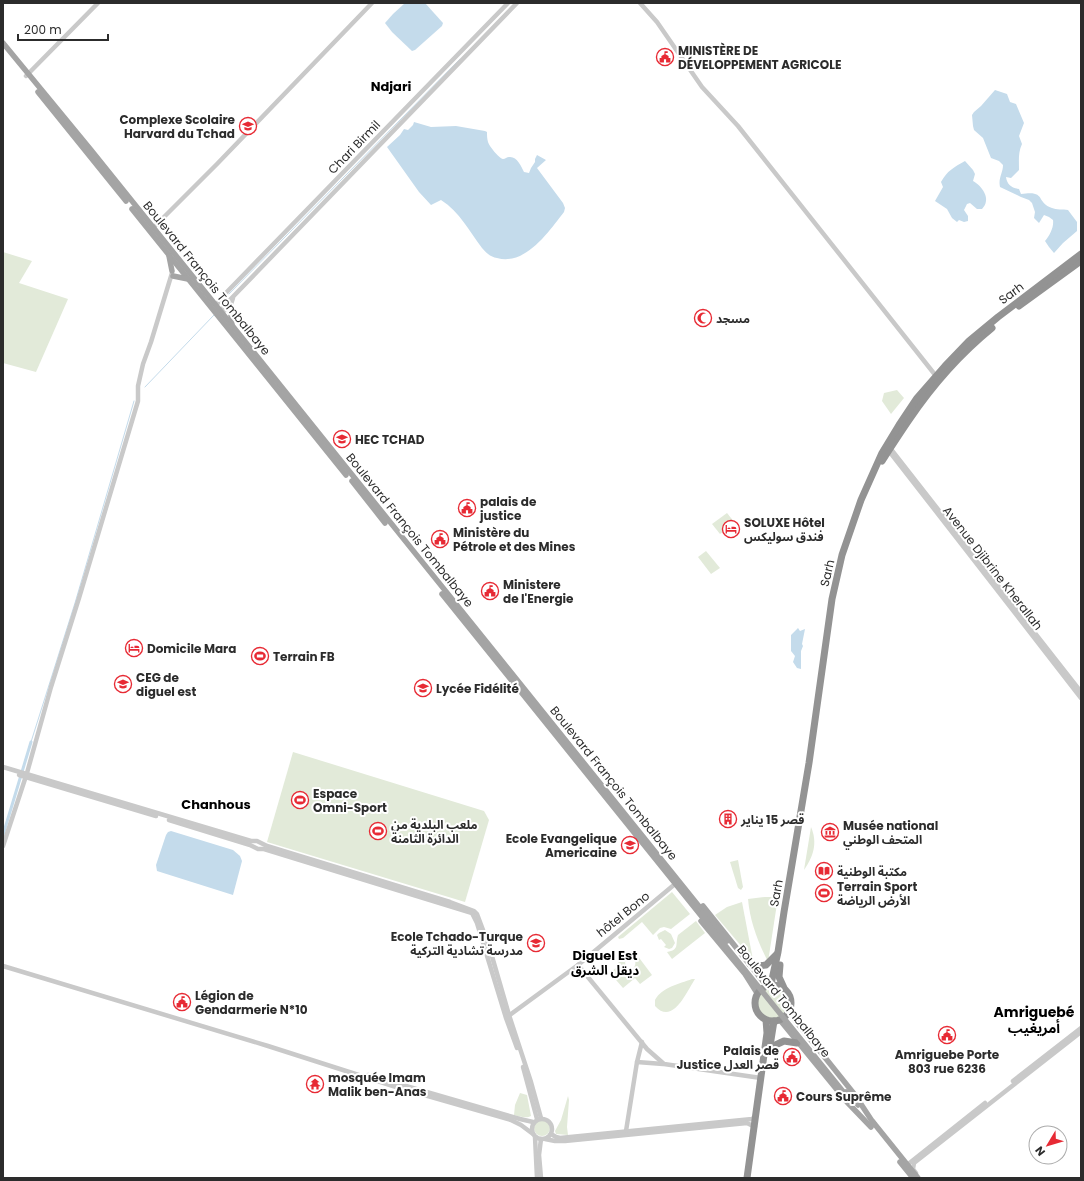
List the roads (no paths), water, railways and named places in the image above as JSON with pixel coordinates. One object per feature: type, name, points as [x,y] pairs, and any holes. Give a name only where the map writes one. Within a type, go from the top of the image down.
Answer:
[{"type":"highway","name":"Sarh","points":[[769,985],[778,952],[809,763],[828,623],[836,577],[854,516],[882,453],[899,424],[936,376],[979,332],[1081,254]]},
{"type":"highway","name":"Sarh","points":[[784,988],[780,981],[779,973],[808,794],[839,578],[846,550],[863,499],[876,470],[920,405],[959,358],[999,322],[1081,261]]},
{"type":"highway","points":[[750,964],[761,966],[766,965],[778,952]]},
{"type":"highway","points":[[769,985],[778,985],[784,988],[788,992],[790,998],[790,1008],[786,1015],[773,1020],[762,1018],[756,1011],[754,1002],[757,993],[761,988],[769,985]]},
{"type":"highway","points":[[751,1178],[773,1020]]},
{"type":"highway","points":[[747,1178],[767,1033],[773,1020]]},
{"type":"highway","points":[[769,1048],[784,1041],[798,1043]]},
{"type":"main road","name":"Boulevard François Tombalbaye","points":[[3,43],[151,230],[181,266],[217,304],[220,313],[661,863],[675,884],[692,902]]},
{"type":"main road","name":"Boulevard François Tombalbaye","points":[[3,48],[27,75]]},
{"type":"main road","name":"Boulevard François Tombalbaye","points":[[151,230],[168,254],[181,266],[188,279],[233,327],[708,922]]},
{"type":"main road","points":[[168,254],[172,275],[188,279]]},
{"type":"main road","points":[[227,306],[233,327]]},
{"type":"main road","points":[[692,902],[701,904],[709,912],[750,964],[769,985]]},
{"type":"main road","points":[[692,902],[697,916],[745,974],[757,993]]},
{"type":"main road","name":"Boulevard Tombalbaye","points":[[708,922],[873,1125]]},
{"type":"main road","points":[[790,1008],[795,1020],[855,1095],[873,1125],[913,1178]]},
{"type":"main road","points":[[773,1020],[798,1043],[847,1102],[873,1125],[918,1178]]},
{"type":"street","points":[[27,75],[98,3]]},
{"type":"street","points":[[151,230],[217,164],[372,3]]},
{"type":"street","name":"Chari Birmil","points":[[217,304],[508,3]]},
{"type":"street","name":"Chari Birmil","points":[[227,306],[233,297],[517,3]]},
{"type":"street","points":[[640,3],[657,22],[702,87],[738,126],[936,376]]},
{"type":"street","points":[[3,846],[23,774],[80,598],[138,402],[138,386],[143,364],[152,342],[172,275],[181,266]]},
{"type":"street","points":[[217,304],[227,306]]},
{"type":"street","points":[[220,313],[227,306]]},
{"type":"street","name":"Avenue Djibrine Kherallah","points":[[890,450],[1081,692]]},
{"type":"street","name":"Avenue Djibrine Kherallah","points":[[890,450],[1081,698]]},
{"type":"street","points":[[3,768],[250,845],[258,849],[264,849],[308,862],[472,913],[477,923],[508,1016],[527,1079],[537,1120]]},
{"type":"street","name":"hôtel Bono","points":[[508,1016],[578,965],[675,884]]},
{"type":"street","points":[[3,965],[520,1119],[546,1119],[551,1123],[552,1129],[551,1134],[543,1139],[539,1154],[541,1178]]},
{"type":"street","points":[[3,965],[393,1086],[511,1120],[543,1139],[565,1141],[748,1123],[755,1127]]},
{"type":"street","points":[[578,965],[642,1042],[664,1064]]},
{"type":"street","points":[[907,1165],[1081,1028]]},
{"type":"street","points":[[918,1178],[913,1170],[914,1163],[1081,1032]]},
{"type":"street","points":[[626,1131],[637,1062],[642,1042]]},
{"type":"street","points":[[637,1062],[664,1064],[761,1078]]},
{"type":"street","points":[[551,1134],[560,1138],[752,1119],[756,1116]]},
{"type":"street","points":[[537,1120],[531,1128],[534,1135],[537,1178]]},
{"type":"water","points":[[405,3],[425,3],[443,23],[442,26],[412,51],[392,32],[385,23]]},
{"type":"water","points":[[995,90],[1007,94],[1010,102],[1016,104],[1024,123],[1019,136],[1022,144],[1019,154],[1019,170],[1011,178],[1006,177],[1008,184],[1019,189],[1021,194],[1029,193],[1038,195],[1047,206],[1055,209],[1068,210],[1077,222],[1077,231],[1054,253],[1045,241],[1051,231],[1053,220],[1044,215],[1039,223],[1034,218],[1035,212],[1032,203],[1029,200],[1000,187],[1003,165],[999,161],[991,158],[983,138],[974,130],[972,115]]},
{"type":"water","points":[[414,122],[431,127],[456,126],[485,131],[487,132],[487,140],[492,149],[503,159],[509,157],[514,158],[524,172],[529,173],[537,155],[546,160],[537,168],[563,203],[565,208],[564,212],[536,245],[518,257],[508,259],[497,258],[487,254],[454,210],[441,200],[431,205],[419,192],[387,147],[400,135],[404,129],[408,130]]},
{"type":"water","points":[[965,161],[973,170],[975,174],[973,181],[980,186],[985,193],[986,201],[982,209],[977,209],[970,203],[967,204],[964,210],[968,216],[968,221],[964,222],[959,220],[957,222],[952,218],[947,209],[935,201],[943,187],[941,182],[948,172]]},
{"type":"water","points":[[798,628],[800,631],[805,629],[801,651],[801,669],[797,668],[793,662],[795,656],[791,651],[791,635]]},
{"type":"water","points":[[171,831],[233,850],[240,856],[242,861],[233,895],[157,871],[156,865],[166,835]]},
{"type":"waterway","points":[[229,294],[460,59]]},
{"type":"waterway","points":[[145,387],[214,315]]},
{"type":"waterway","points":[[31,742],[75,603],[134,401]]},
{"type":"waterway","points":[[3,835],[31,742]]},
{"type":"place","name":"MINISTÈRE DE DÉVELOPPEMENT AGRICOLE","points":[[665,57]]},
{"type":"place","name":"Complexe Scolaire Harvard du Tchad","points":[[248,126]]},
{"type":"place","name":"مسجد","points":[[703,318]]},
{"type":"place","name":"HEC TCHAD","points":[[342,439]]},
{"type":"place","name":"palais de justice","points":[[467,508]]},
{"type":"place","name":"SOLUXE Hôtel فندق سوليكس","points":[[731,529]]},
{"type":"place","name":"Ministère du Pétrole et des Mines","points":[[440,539]]},
{"type":"place","name":"Ministere de l'Energie","points":[[490,591]]},
{"type":"place","name":"Domicile Mara","points":[[134,648]]},
{"type":"place","name":"Terrain FB","points":[[260,656]]},
{"type":"place","name":"CEG de diguel est","points":[[123,684]]},
{"type":"place","name":"Lycée Fidélité","points":[[423,688]]},
{"type":"place","name":"Espace Omni-Sport","points":[[300,800]]},
{"type":"place","name":"قصر 15 يناير","points":[[728,819]]},
{"type":"place","name":"ملعب البلدية من الدائرة الثامنة","points":[[378,831]]},
{"type":"place","name":"Musée national المتحف الوطني","points":[[830,832]]},
{"type":"place","name":"Ecole Evangelique Americaine","points":[[630,845]]},
{"type":"place","name":"مكتبة الوطنية","points":[[824,871]]},
{"type":"place","name":"Terrain Sport الأرض الرياضة","points":[[824,893]]},
{"type":"place","name":"Ecole Tchado-Turque مدرسة تشادية التركية","points":[[536,943]]},
{"type":"place","name":"Légion de Gendarmerie N*10","points":[[182,1002]]},
{"type":"place","name":"Amriguebe Porte 803 rue 6236","points":[[947,1035]]},
{"type":"place","name":"Palais de Justice قصر العدل","points":[[792,1057]]},
{"type":"place","name":"mosquée Imam Malik ben-Anas","points":[[315,1084]]},
{"type":"place","name":"Cours Suprême","points":[[783,1096]]},
{"type":"district","name":"Ndjari","points":[[391,86]]},
{"type":"district","name":"Chanhous","points":[[216,804]]},
{"type":"district","name":"Diguel Est ديقل الشرق","points":[[605,962]]},
{"type":"district","name":"Amriguebé أمريغيب","points":[[1034,1020]]}]
